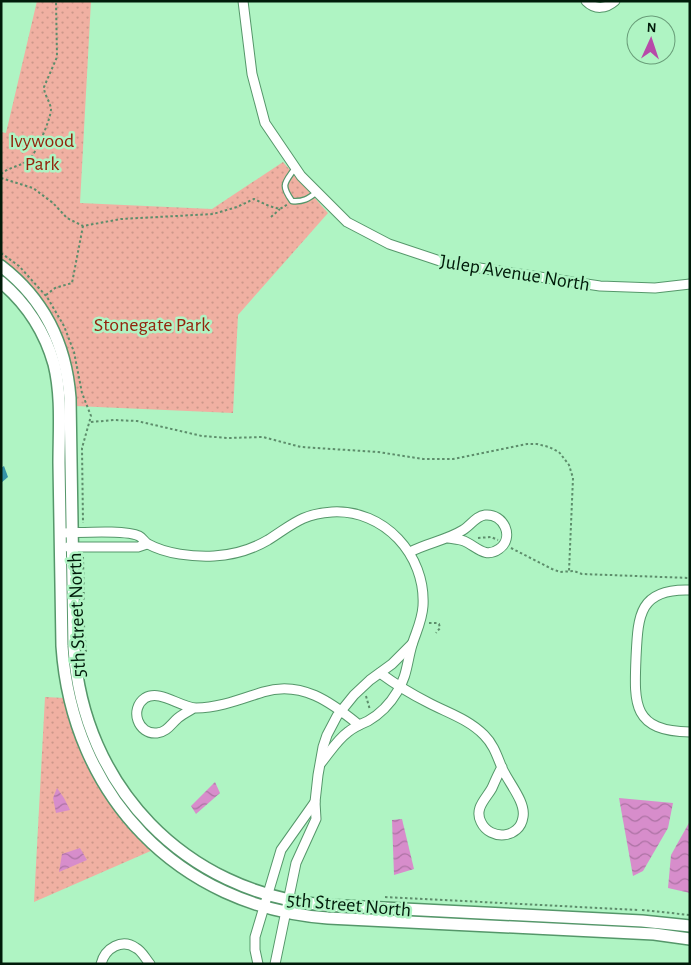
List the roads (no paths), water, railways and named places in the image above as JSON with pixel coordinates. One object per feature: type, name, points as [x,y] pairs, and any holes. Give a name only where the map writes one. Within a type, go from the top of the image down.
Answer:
[{"type":"street","name":"Julep Avenue North","points":[[243,1],[252,74],[265,123],[296,168],[347,222],[389,244],[446,263],[600,286],[655,288],[690,284]]},
{"type":"street","points":[[586,1],[590,5],[599,8],[609,6],[615,1]]},
{"type":"street","name":"5th Street North","points":[[1,266],[26,289],[46,314],[58,338],[66,362],[70,398],[74,648],[77,678],[91,730],[109,769],[121,789],[140,813],[165,839],[214,873],[267,895],[288,900],[323,905],[642,921],[690,926]]},
{"type":"street","name":"5th Street North","points":[[1,282],[21,301],[36,321],[54,365],[58,400],[62,646],[64,675],[77,729],[98,775],[126,816],[167,856],[210,885],[242,900],[285,913],[328,918],[634,933],[690,939]]},
{"type":"street","points":[[60,533],[110,532],[126,534],[140,536],[147,544],[187,555],[223,555],[241,552],[256,546],[287,526],[306,517],[336,512],[360,515],[379,523],[395,536],[410,552],[420,577],[423,601],[422,620],[412,644],[407,669],[400,687],[380,712],[341,739],[321,763]]},
{"type":"street","points":[[410,552],[435,541],[448,538],[477,518],[485,515],[491,515],[499,519],[504,524],[507,533],[503,546],[490,553],[480,552],[465,542],[448,538]]},
{"type":"street","points":[[61,547],[138,547],[147,544]]},
{"type":"street","points":[[690,590],[674,590],[661,594],[646,606],[639,620],[635,689],[636,701],[649,722],[658,728],[668,731],[690,732]]},
{"type":"street","points":[[275,964],[296,863],[316,819],[315,802],[324,741],[341,710],[358,691],[392,664],[412,644]]},
{"type":"street","points":[[380,673],[428,703],[460,717],[475,727],[494,748],[524,814],[518,828],[501,836],[485,828],[480,819],[479,811],[502,767]]},
{"type":"street","points":[[194,708],[177,719],[168,729],[160,733],[151,733],[146,730],[140,724],[137,717],[139,704],[152,695],[161,696],[194,708],[227,704],[269,690],[286,689],[302,690],[326,700],[359,726]]},
{"type":"street","points":[[258,964],[254,941],[275,864],[283,846],[315,802]]},
{"type":"street","points":[[101,964],[103,957],[109,949],[127,944],[139,950],[150,964]]},
{"type":"lane","points":[[296,168],[286,179],[284,185],[285,191],[292,201],[300,202],[309,199],[317,192]]},
{"type":"water","points":[[215,782],[220,793],[196,814],[191,806]]},
{"type":"water","points":[[57,788],[70,810],[56,813],[53,798]]},
{"type":"water","points":[[619,798],[673,803],[668,828],[643,871],[633,876]]},
{"type":"water","points":[[402,819],[414,869],[394,875],[392,820]]},
{"type":"water","points":[[690,821],[690,893],[668,888],[671,855]]},
{"type":"water","points":[[80,848],[87,860],[59,872],[62,854]]},
{"type":"park label","name":"Ivywood Park","points":[[42,152]]},
{"type":"park label","name":"Stonegate Park","points":[[152,324]]}]
